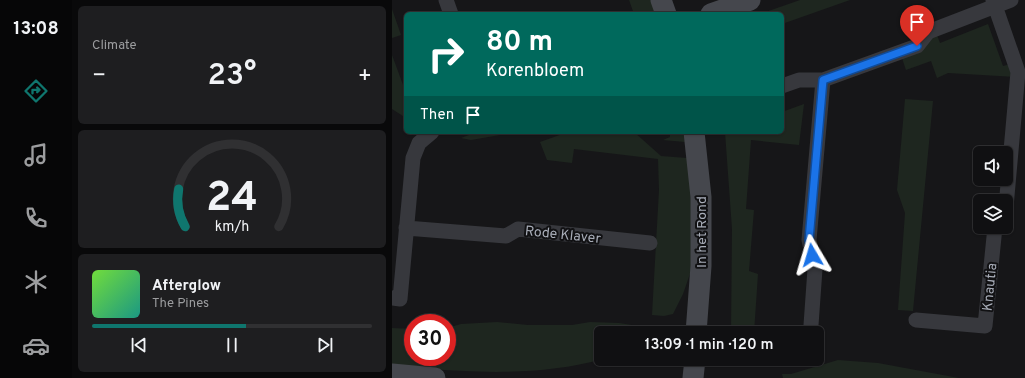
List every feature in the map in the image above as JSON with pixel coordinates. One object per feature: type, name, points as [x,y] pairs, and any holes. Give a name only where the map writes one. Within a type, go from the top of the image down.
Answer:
[{"type":"street","points":[[446,0],[450,12]]},
{"type":"street","points":[[661,0],[665,12]]},
{"type":"street","points":[[717,12],[750,0]]},
{"type":"street","points":[[784,85],[799,80],[823,80],[917,46],[928,32],[994,3],[1011,0]]},
{"type":"street","points":[[994,3],[1018,72],[1007,194]]},
{"type":"street","points":[[811,325],[815,269],[809,240],[823,80]]},
{"type":"street","points":[[392,298],[400,299],[413,158],[419,143],[430,134]]},
{"type":"street","name":"In het Rond","points":[[694,134],[701,204],[701,266],[697,326]]},
{"type":"street","name":"Rode Klaver","points":[[406,228],[506,236],[518,229],[650,243]]},
{"type":"street","name":"Knautia","points":[[916,320],[985,326],[994,234]]},
{"type":"street","points":[[693,378],[694,366]]},
{"type":"street","points":[[392,374],[435,378]]},
{"type":"shaded area","points":[[629,0],[651,0],[654,12],[633,12]]},
{"type":"shaded area","points":[[800,0],[850,0],[784,23],[784,12],[766,12]]},
{"type":"shaded area","points":[[392,9],[401,35],[392,38]]},
{"type":"shaded area","points":[[988,24],[1003,66],[1011,64],[1016,77],[948,73],[937,78],[931,61],[906,70],[902,58],[933,37],[937,35],[940,43]]},
{"type":"shaded area","points":[[392,55],[404,88],[404,117],[392,109]]},
{"type":"shaded area","points":[[905,99],[933,101],[913,311],[898,310],[905,213],[897,190]]},
{"type":"shaded area","points":[[804,104],[799,145],[751,140],[746,209],[754,210],[749,271],[758,274],[754,326],[731,326],[732,229],[725,134],[784,134],[784,111]]},
{"type":"shaded area","points":[[472,134],[500,135],[471,140],[461,138]]},
{"type":"shaded area","points":[[562,134],[636,134],[661,156],[687,158],[691,189],[693,265],[683,294],[673,314],[664,316],[652,315],[659,190],[658,159],[574,149],[572,163],[547,160],[540,142]]},
{"type":"shaded area","points":[[670,134],[683,134],[685,142],[663,140],[670,137]]},
{"type":"shaded area","points":[[497,322],[528,325],[572,325],[590,322],[619,323],[638,326],[594,326],[594,361],[577,365],[551,369],[498,372],[392,366],[392,328],[404,329],[404,366],[456,366],[456,325]]},
{"type":"shaded area","points":[[838,360],[878,363],[959,378],[783,378],[782,374],[791,374],[818,366],[824,366],[824,364]]},
{"type":"route","points":[[812,255],[809,240],[823,80],[917,46]]}]
